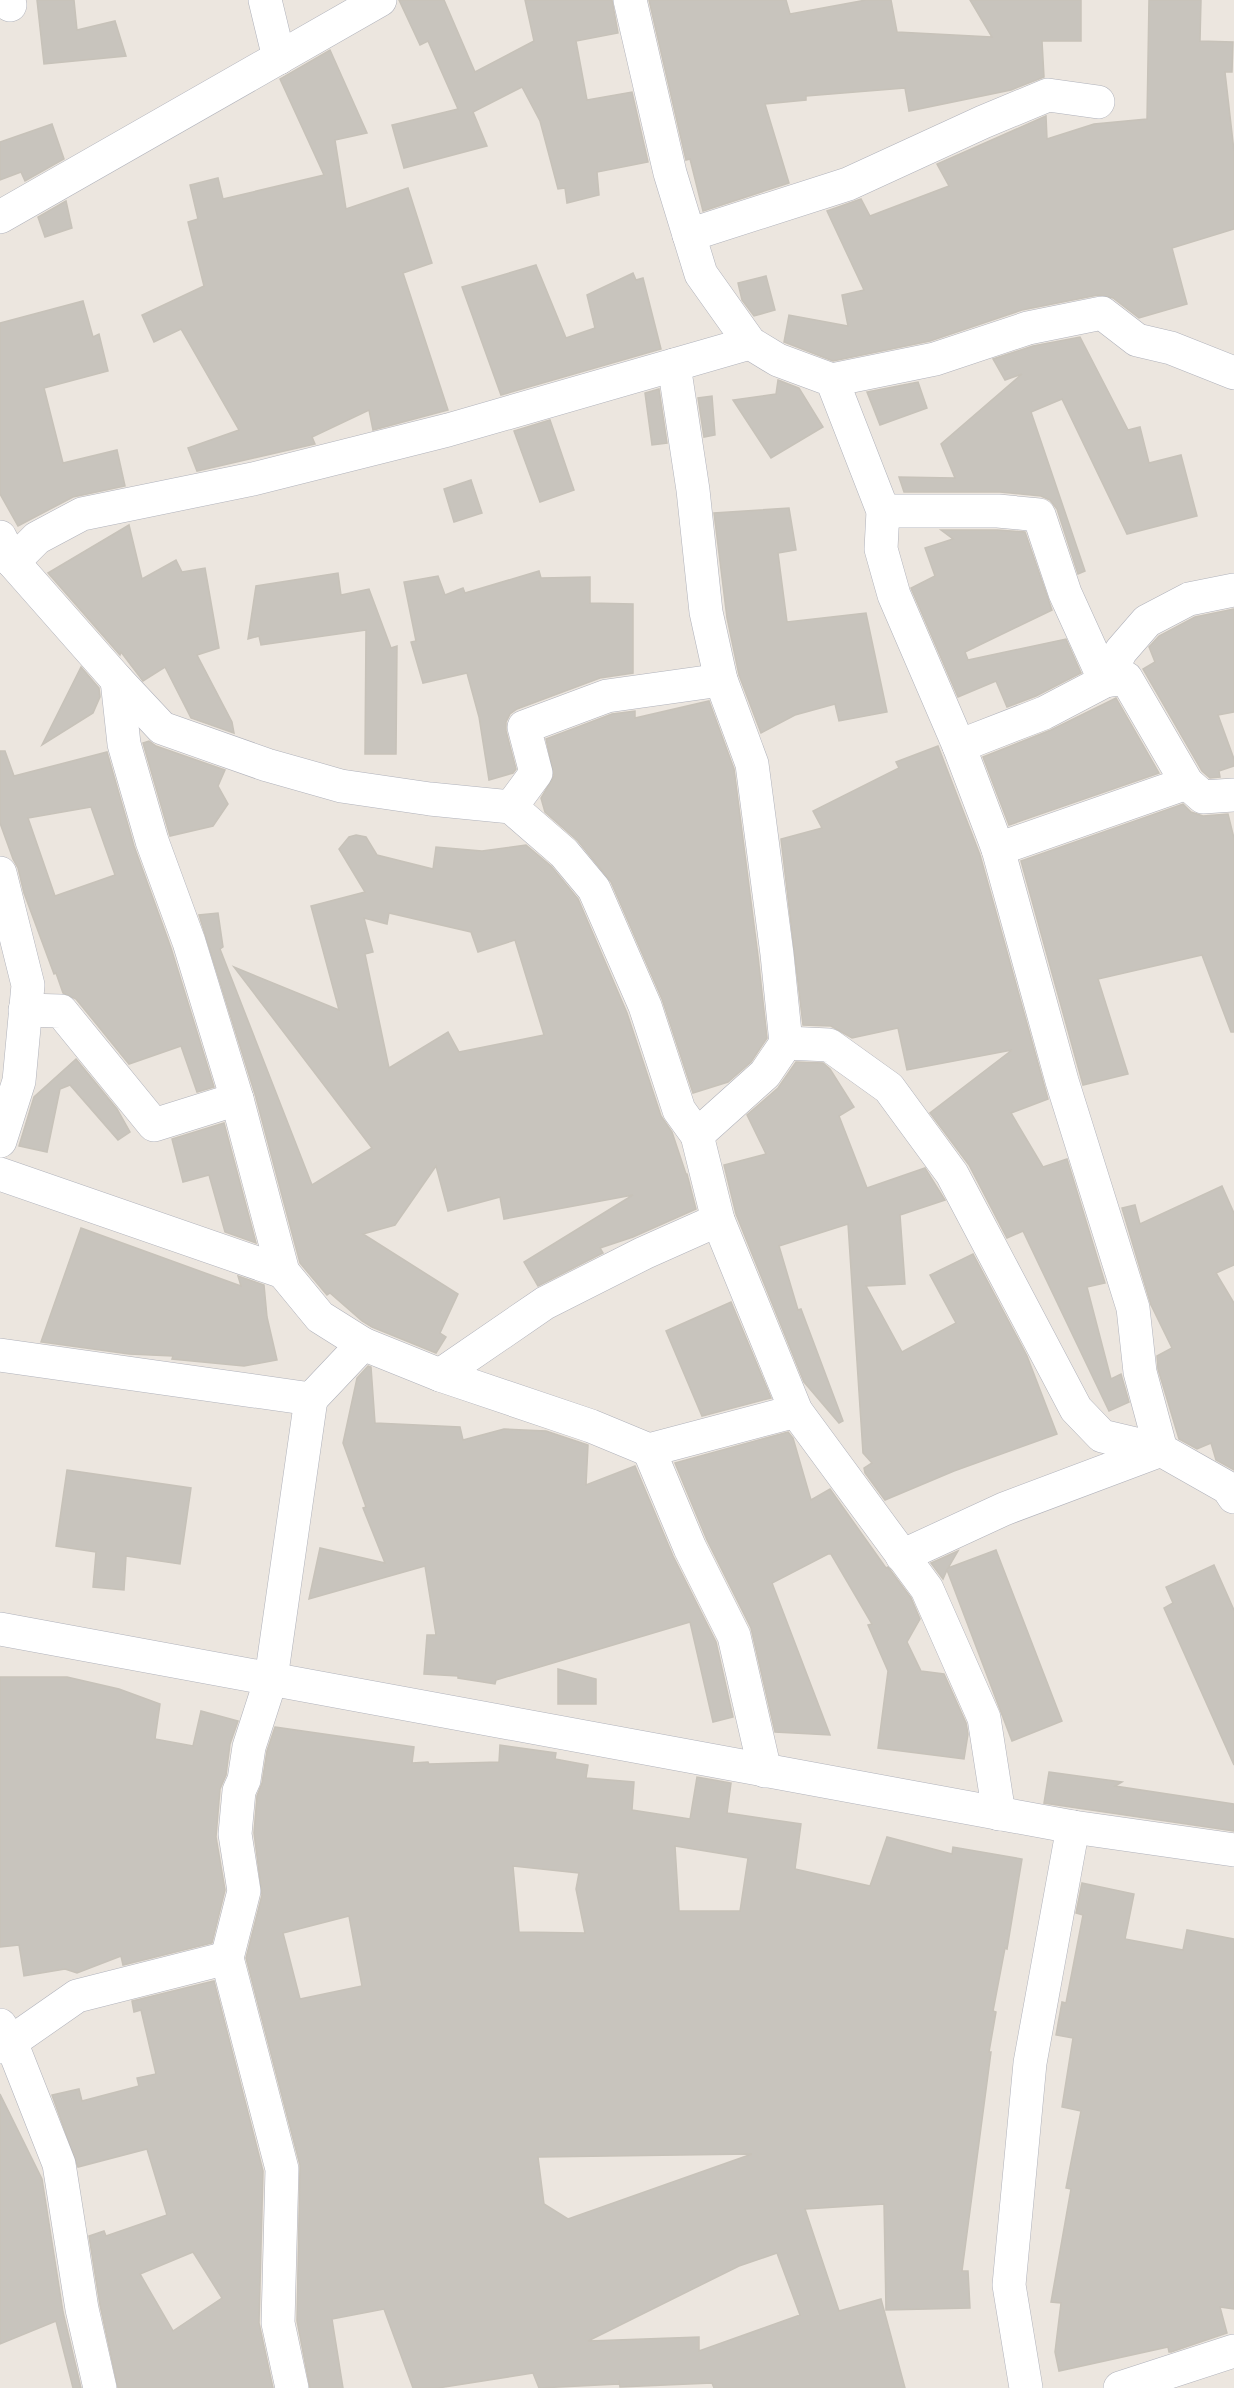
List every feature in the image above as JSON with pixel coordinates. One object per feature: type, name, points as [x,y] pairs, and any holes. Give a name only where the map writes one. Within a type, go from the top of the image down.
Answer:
[{"type":"street","points":[[265,0],[279,58]]},
{"type":"street","points":[[0,217],[380,0]]},
{"type":"street","points":[[630,0],[670,173],[701,274],[750,343],[778,360],[832,380],[934,359],[1028,328],[1102,313],[1137,340],[1171,348],[1234,373]]},
{"type":"street","points":[[689,236],[848,184],[1048,95],[1098,102]]},
{"type":"street","points":[[750,343],[448,430],[253,479],[82,514],[37,538],[7,550],[117,680],[162,728],[267,765],[341,786],[430,799],[511,807],[564,854],[594,890],[645,1006],[679,1110],[697,1135],[718,1220],[796,1411],[927,1589],[984,1718],[999,1814]]},
{"type":"street","points":[[674,365],[693,489],[706,612],[721,680],[752,764],[777,954],[786,1043],[765,1074],[697,1135]]},
{"type":"street","points":[[832,380],[883,511],[881,549],[894,595],[959,746],[998,849],[1062,1081],[1133,1308],[1140,1372],[1161,1450]]},
{"type":"street","points":[[883,511],[998,511],[1039,515],[1065,593],[1105,681]]},
{"type":"street","points":[[1105,681],[1121,651],[1147,621],[1189,599],[1234,590]]},
{"type":"street","points":[[959,746],[1044,713],[1105,681],[1126,678],[1187,783],[1203,797],[1234,795]]},
{"type":"street","points":[[117,680],[124,744],[149,830],[189,942],[237,1099],[283,1272],[320,1317],[363,1344],[440,1375],[591,1426],[649,1450],[796,1411]]},
{"type":"street","points":[[511,807],[536,773],[524,727],[607,696],[721,680]]},
{"type":"street","points":[[998,849],[1187,783]]},
{"type":"street","points":[[0,873],[28,985],[19,1081],[0,1141]]},
{"type":"street","points":[[25,1010],[61,1011],[154,1125],[237,1099]]},
{"type":"street","points":[[786,1043],[829,1045],[889,1088],[952,1174],[1076,1410],[1102,1436],[1161,1450],[1232,1490]]},
{"type":"street","points":[[0,1174],[283,1272]]},
{"type":"street","points":[[440,1375],[544,1303],[644,1253],[718,1220]]},
{"type":"street","points":[[292,2388],[278,2323],[282,2169],[227,1958],[244,1891],[235,1834],[239,1791],[244,1779],[249,1747],[271,1679],[311,1399],[363,1344]]},
{"type":"street","points":[[0,1355],[311,1399]]},
{"type":"street","points":[[649,1450],[690,1548],[734,1636],[765,1771]]},
{"type":"street","points":[[902,1556],[1004,1509],[1161,1450]]},
{"type":"street","points":[[0,1629],[999,1814],[1234,1850]]},
{"type":"street","points":[[1026,2388],[1009,2285],[1030,2062],[1073,1827]]},
{"type":"street","points":[[100,2388],[82,2309],[59,2164],[4,2038],[77,1996],[227,1958]]},
{"type":"street","points":[[1120,2388],[1234,2351]]},
{"type":"building","points":[[37,0],[74,0],[77,30],[115,21],[126,56],[44,64]]},
{"type":"building","points":[[399,0],[444,0],[475,72],[534,41],[525,0],[612,0],[618,33],[576,41],[587,100],[632,92],[648,162],[597,172],[599,195],[567,203],[565,188],[558,189],[540,121],[522,87],[473,112],[487,146],[404,168],[392,125],[458,109],[428,41],[420,45]]},
{"type":"building","points":[[649,0],[786,0],[790,14],[866,0],[891,0],[897,32],[992,37],[970,0],[1081,0],[1081,41],[1042,41],[1044,77],[1011,90],[909,111],[905,88],[806,96],[806,100],[765,104],[789,183],[703,211],[690,159],[686,160]]},
{"type":"building","points":[[1149,0],[1201,0],[1200,41],[1233,42],[1232,72],[1225,72],[1234,151],[1234,229],[1172,248],[1187,304],[1139,318],[1113,298],[1098,295],[1022,310],[930,341],[833,361],[784,342],[789,315],[848,326],[842,295],[864,290],[827,211],[861,199],[870,216],[949,186],[937,164],[1046,116],[1047,139],[1094,124],[1147,119]]},
{"type":"building","points":[[330,50],[367,133],[335,140],[346,209],[408,188],[432,263],[403,273],[448,410],[373,430],[369,410],[312,437],[315,444],[197,471],[188,448],[239,430],[181,329],[154,342],[142,315],[204,286],[188,222],[198,219],[190,185],[218,178],[223,199],[324,175],[280,79]]},
{"type":"building","points":[[52,124],[64,159],[25,181],[21,172],[0,180],[0,142]]},
{"type":"building","points":[[66,201],[72,228],[45,237],[38,217]]},
{"type":"building","points":[[536,265],[566,338],[595,328],[587,295],[633,273],[636,280],[643,278],[661,349],[501,395],[462,287]]},
{"type":"building","points":[[766,276],[775,310],[754,316],[742,300],[738,283]]},
{"type":"building","points":[[83,301],[93,337],[99,334],[108,371],[44,388],[63,463],[117,450],[125,486],[73,497],[18,526],[0,494],[0,323]]},
{"type":"building","points":[[1080,337],[1128,430],[1140,427],[1149,463],[1181,455],[1197,516],[1127,534],[1062,399],[1031,412],[1085,571],[1078,574],[1057,509],[1050,500],[1041,496],[1000,492],[904,492],[899,477],[955,478],[941,444],[1022,374],[1005,380],[993,359],[1033,346]]},
{"type":"building","points":[[778,380],[799,388],[823,427],[771,458],[733,400],[776,394]]},
{"type":"building","points":[[918,382],[927,408],[880,425],[867,392]]},
{"type":"building","points":[[659,389],[667,443],[652,445],[645,393]]},
{"type":"building","points":[[712,396],[715,435],[704,437],[698,398]]},
{"type":"building","points":[[550,420],[574,490],[540,502],[514,431]]},
{"type":"building","points":[[471,480],[482,513],[454,522],[444,489]]},
{"type":"building","points":[[789,508],[796,550],[778,553],[787,622],[866,613],[887,712],[839,721],[835,704],[795,715],[761,733],[739,675],[727,618],[714,513]]},
{"type":"building","points":[[129,525],[142,579],[176,560],[182,572],[205,568],[219,648],[197,655],[232,722],[234,733],[191,718],[165,667],[143,681],[121,652],[120,655],[48,573]]},
{"type":"building","points":[[941,530],[1025,532],[1052,610],[965,652],[968,660],[1066,639],[1081,673],[1036,696],[1007,707],[996,681],[958,697],[911,588],[935,576],[925,548],[953,539]]},
{"type":"building","points":[[539,571],[541,578],[590,577],[590,603],[633,604],[633,673],[600,678],[517,709],[510,714],[506,722],[506,731],[516,769],[513,773],[489,780],[479,717],[467,673],[423,683],[411,642],[416,641],[404,582],[438,576],[445,595],[463,588],[465,593]]},
{"type":"building","points":[[338,573],[341,595],[369,589],[391,648],[397,646],[396,754],[365,754],[366,630],[261,645],[259,636],[248,639],[256,586]]},
{"type":"building","points":[[1234,609],[1234,712],[1218,715],[1234,759],[1234,766],[1219,771],[1220,777],[1210,778],[1202,771],[1143,669],[1155,662],[1149,647],[1159,636],[1195,617]]},
{"type":"building","points":[[81,667],[99,688],[100,697],[93,713],[42,745]]},
{"type":"building","points":[[1116,698],[1159,773],[1009,825],[983,757],[1051,730]]},
{"type":"building","points":[[709,701],[734,769],[767,1038],[751,1062],[728,1082],[693,1093],[662,999],[611,882],[578,841],[545,812],[541,798],[554,776],[546,739],[612,714],[635,711],[635,718]]},
{"type":"building","points":[[149,741],[156,746],[225,770],[218,786],[228,804],[213,826],[170,836],[143,743]]},
{"type":"building","points":[[938,746],[980,855],[1048,1099],[1011,1113],[1043,1167],[1067,1159],[1105,1283],[1087,1287],[1111,1379],[1121,1374],[1129,1402],[1109,1411],[1023,1231],[1007,1238],[969,1165],[930,1113],[1012,1050],[907,1070],[898,1028],[852,1038],[831,1026],[803,1025],[781,839],[822,828],[813,811],[899,768],[896,762]]},
{"type":"building","points":[[0,751],[5,751],[14,776],[107,752],[134,846],[171,948],[214,1087],[197,1092],[181,1046],[129,1064],[76,999],[63,993],[56,973],[54,974],[0,823]],"holes":[[[91,807],[115,875],[55,896],[28,818]]]},
{"type":"building","points":[[1183,804],[1191,812],[1203,816],[1228,814],[1234,838],[1234,1032],[1231,1032],[1202,955],[1098,979],[1128,1074],[1083,1085],[1021,861]]},
{"type":"building","points":[[356,835],[366,837],[377,855],[433,869],[436,847],[482,851],[526,845],[551,866],[578,899],[627,1013],[661,1116],[672,1132],[687,1174],[696,1209],[633,1237],[600,1248],[603,1253],[538,1286],[524,1262],[633,1195],[504,1219],[500,1197],[448,1211],[436,1166],[395,1225],[363,1234],[458,1294],[440,1333],[446,1337],[436,1353],[362,1321],[330,1293],[327,1295],[300,1263],[255,1094],[199,915],[218,913],[223,947],[220,949],[312,1185],[372,1148],[234,967],[339,1010],[311,906],[365,892],[339,849],[349,837]],"holes":[[[389,913],[471,932],[478,952],[515,940],[544,1035],[459,1052],[448,1032],[389,1068],[365,954],[373,952],[364,918],[387,924]]]},
{"type":"building","points":[[76,1059],[117,1109],[130,1132],[118,1140],[70,1085],[60,1089],[47,1152],[19,1146],[34,1097]]},
{"type":"building","points":[[796,1062],[823,1063],[830,1069],[854,1107],[839,1116],[867,1188],[925,1168],[945,1200],[900,1215],[905,1284],[866,1286],[902,1352],[956,1323],[930,1275],[973,1254],[1027,1356],[1057,1434],[954,1471],[885,1500],[865,1473],[864,1468],[872,1463],[863,1453],[848,1224],[779,1246],[798,1310],[801,1309],[843,1421],[839,1423],[804,1382],[736,1214],[724,1165],[766,1154],[747,1115],[778,1088]]},
{"type":"building","points":[[224,1123],[256,1243],[225,1232],[209,1175],[183,1182],[172,1139]]},
{"type":"building","points":[[1222,1186],[1234,1213],[1234,1265],[1216,1273],[1234,1303],[1234,1470],[1216,1460],[1211,1443],[1197,1449],[1179,1439],[1158,1369],[1157,1356],[1172,1348],[1151,1305],[1122,1208],[1135,1205],[1140,1224]]},
{"type":"building","points":[[81,1228],[241,1286],[238,1276],[264,1285],[267,1317],[277,1360],[244,1366],[41,1342]]},
{"type":"building","points":[[731,1302],[771,1398],[702,1416],[666,1331]]},
{"type":"building","points":[[368,1366],[371,1367],[375,1423],[460,1427],[463,1440],[504,1429],[546,1431],[588,1445],[586,1485],[635,1466],[673,1556],[716,1642],[733,1717],[713,1722],[690,1622],[496,1680],[495,1684],[458,1678],[458,1676],[424,1674],[427,1635],[436,1635],[425,1566],[309,1599],[320,1548],[385,1563],[363,1508],[366,1507],[343,1443],[357,1378]]},
{"type":"building","points":[[788,1432],[793,1438],[811,1500],[830,1489],[886,1568],[888,1567],[911,1598],[920,1619],[907,1642],[921,1671],[944,1674],[966,1723],[968,1734],[964,1759],[878,1748],[888,1671],[868,1625],[872,1624],[831,1554],[772,1583],[830,1735],[775,1732],[751,1628],[707,1540],[675,1463]]},
{"type":"building","points":[[67,1470],[191,1488],[180,1564],[126,1556],[124,1590],[93,1587],[96,1552],[56,1546]]},
{"type":"building","points":[[996,1550],[1062,1721],[1012,1741],[947,1570],[943,1579],[931,1563],[958,1551],[948,1568]]},
{"type":"building","points":[[1214,1565],[1234,1610],[1234,1765],[1164,1608],[1173,1603],[1166,1587]]},
{"type":"building","points":[[558,1669],[596,1679],[596,1704],[558,1704]]},
{"type":"building","points":[[0,1677],[67,1677],[119,1689],[160,1704],[155,1739],[193,1746],[201,1711],[238,1721],[230,1744],[226,1775],[220,1789],[216,1837],[225,1890],[212,1943],[123,1965],[121,1956],[77,1973],[65,1969],[24,1976],[19,1945],[0,1947]]},
{"type":"building","points":[[275,1727],[414,1747],[412,1763],[499,1762],[500,1745],[556,1753],[555,1759],[588,1765],[586,1778],[634,1782],[632,1810],[690,1819],[697,1777],[731,1783],[727,1813],[801,1824],[795,1869],[870,1886],[887,1837],[952,1854],[953,1847],[1022,1859],[1007,1949],[1005,1948],[993,2011],[996,2012],[962,2271],[968,2271],[970,2308],[886,2310],[884,2204],[805,2209],[839,2311],[881,2299],[905,2388],[714,2388],[712,2383],[620,2387],[619,2380],[619,2384],[539,2388],[533,2373],[438,2388],[413,2388],[384,2309],[332,2319],[343,2388],[310,2388],[297,2321],[300,2165],[246,1958],[262,1895],[254,1833],[257,1796],[262,1783],[267,1751]],"holes":[[[675,1846],[748,1858],[740,1911],[679,1911]],[[513,1866],[579,1873],[576,1889],[585,1933],[519,1932]],[[349,1916],[362,1986],[300,1999],[283,1933]],[[752,2154],[568,2219],[544,2204],[538,2157]],[[777,2253],[800,2315],[699,2351],[699,2337],[588,2341],[739,2266]]]},
{"type":"building","points":[[1049,1772],[1122,1782],[1115,1786],[1234,1804],[1234,1831],[1044,1803]]},
{"type":"building","points":[[1082,1883],[1134,1894],[1125,1939],[1183,1950],[1187,1930],[1234,1939],[1234,2309],[1220,2307],[1227,2333],[1171,2352],[1168,2347],[1059,2371],[1055,2352],[1061,2303],[1051,2302],[1071,2189],[1066,2188],[1081,2111],[1062,2107],[1073,2038],[1056,2035],[1062,2002],[1066,2003],[1083,1915],[1076,1913]]},
{"type":"building","points":[[214,1981],[263,2171],[259,2323],[273,2388],[118,2388],[100,2305],[89,2236],[104,2231],[106,2236],[167,2215],[147,2149],[78,2167],[52,2095],[79,2089],[82,2101],[139,2086],[137,2078],[156,2074],[141,2010],[134,2012],[132,2001]],"holes":[[[193,2252],[222,2298],[173,2331],[140,2274]]]},
{"type":"building","points":[[0,2094],[42,2179],[63,2312],[81,2388],[73,2388],[56,2321],[0,2344]]}]
